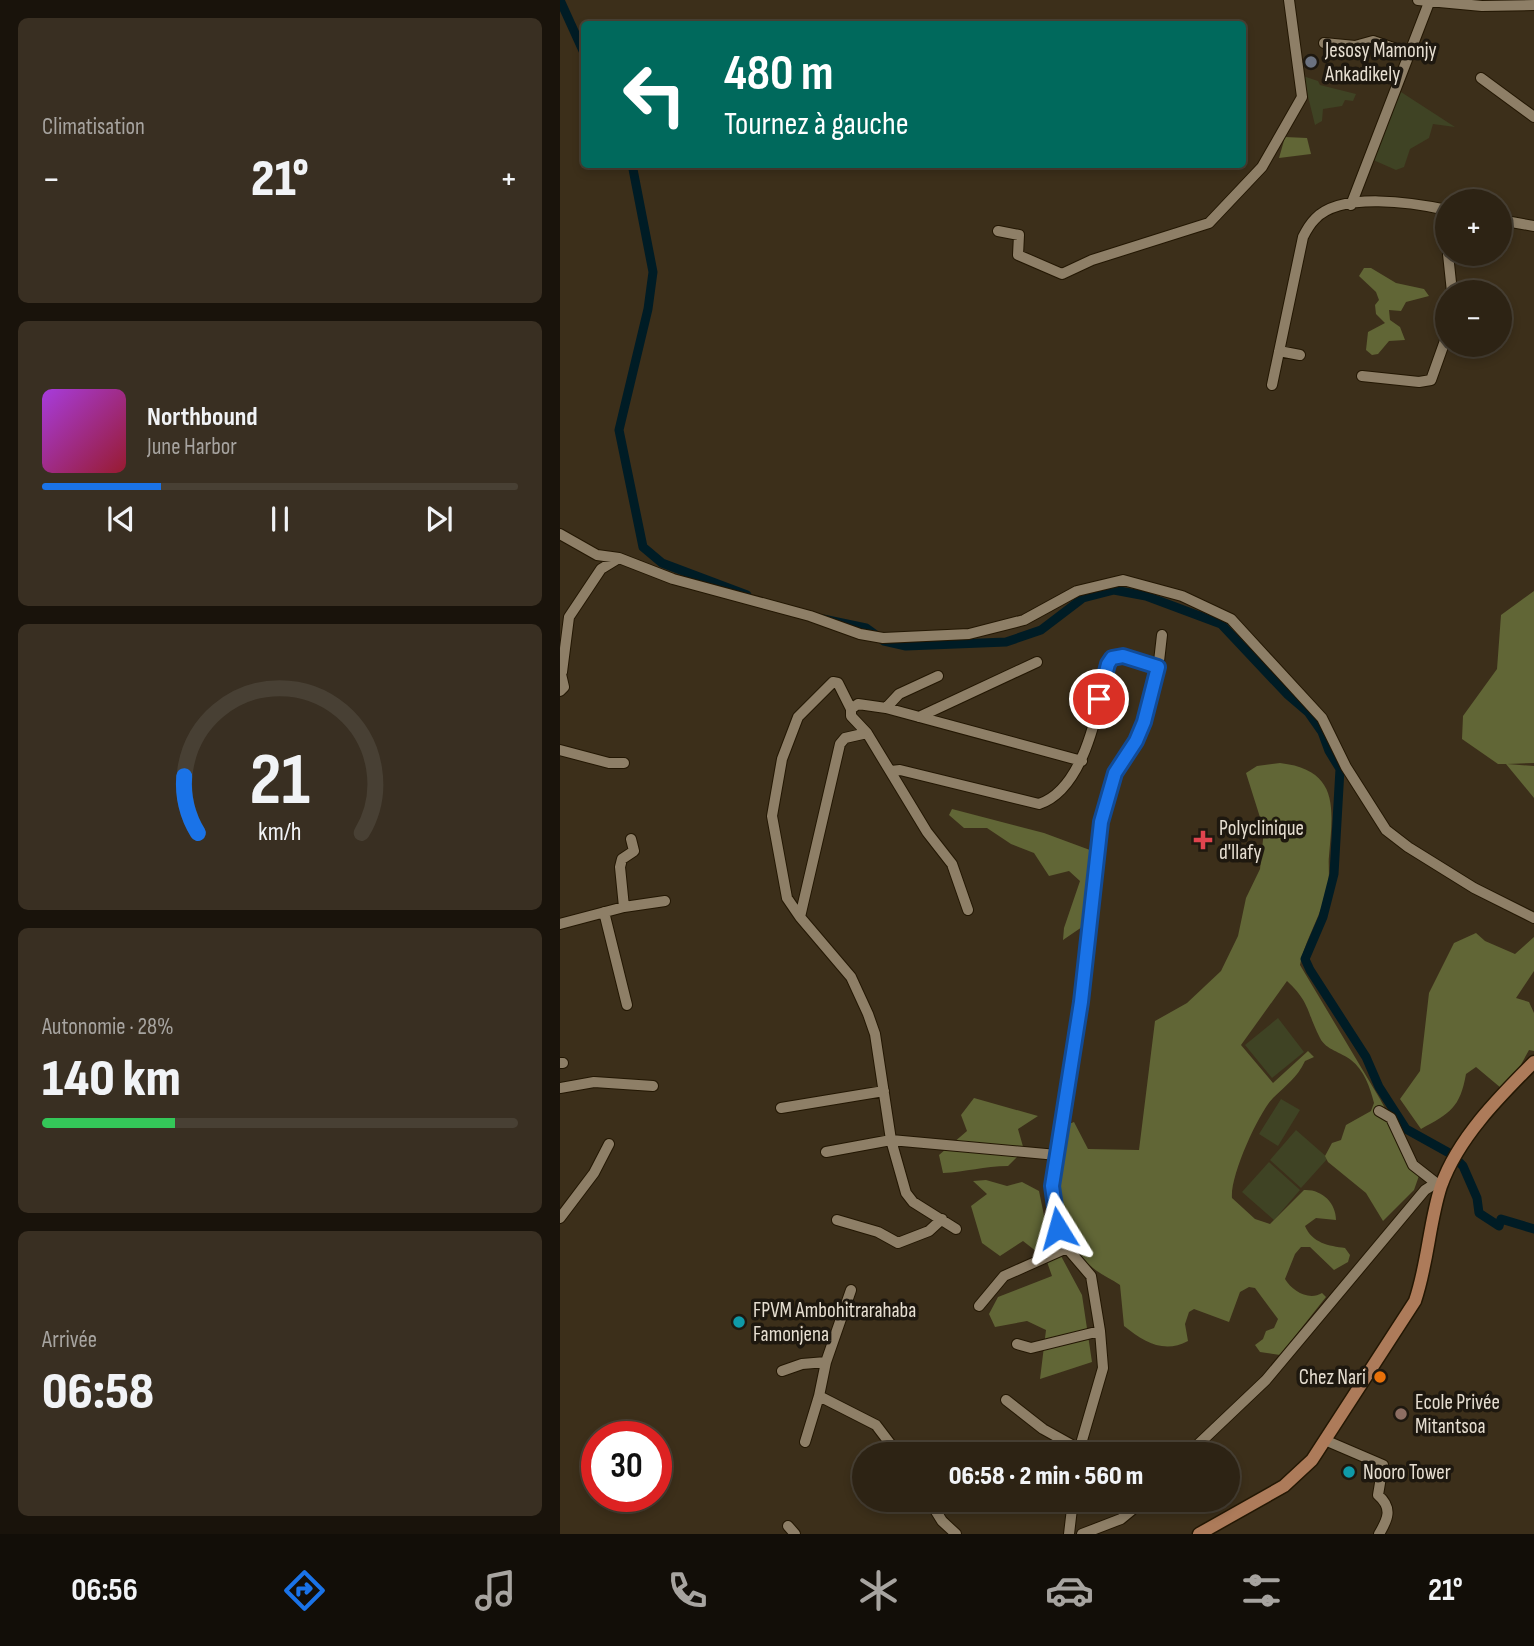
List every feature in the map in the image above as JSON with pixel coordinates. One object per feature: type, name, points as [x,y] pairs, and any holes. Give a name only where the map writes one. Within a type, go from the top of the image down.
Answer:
[{"type":"main road","points":[[1199,1534],[1284,1486],[1312,1460],[1326,1441],[1415,1301],[1439,1183],[1482,1119],[1531,1068]]},
{"type":"street","points":[[998,231],[1019,235],[1018,255],[1062,274],[1092,260],[1209,223],[1262,167],[1302,97],[1289,0]]},
{"type":"street","points":[[1418,0],[1534,5]]},
{"type":"street","points":[[1351,205],[1430,1]]},
{"type":"street","points":[[1324,43],[1355,46],[1373,41],[1411,54]]},
{"type":"street","points":[[1480,78],[1534,117]]},
{"type":"street","points":[[1272,385],[1303,237],[1315,217],[1334,208],[1402,200],[1435,207]]},
{"type":"street","points":[[1512,222],[1534,226]]},
{"type":"street","points":[[1279,351],[1300,355]]},
{"type":"street","points":[[1363,376],[1419,382],[1430,380],[1439,357]]},
{"type":"street","points":[[560,534],[597,555],[618,558],[673,579],[810,616],[860,634],[883,638],[970,634],[1024,620],[1077,591],[1124,580],[1182,596],[1231,619],[1322,718],[1346,767],[1386,830],[1474,888],[1534,918]]},
{"type":"street","points":[[560,691],[564,687],[561,671],[569,617],[601,569],[618,558]]},
{"type":"street","points":[[1081,1442],[1103,1368],[1100,1331],[1091,1276],[1067,1248],[1058,1228],[1052,1186],[1081,1002],[1101,822],[1115,773],[1136,741],[1144,722],[1158,667],[1161,635]]},
{"type":"street","points":[[891,771],[1039,804],[1050,801],[1082,761],[1108,664],[1112,658],[1123,656],[1158,667]]},
{"type":"street","points":[[919,718],[1037,662]]},
{"type":"street","points":[[886,708],[899,694],[937,676]]},
{"type":"street","points":[[956,1230],[913,1202],[906,1193],[891,1140],[875,1034],[851,976],[787,898],[772,816],[782,759],[797,718],[833,682],[838,683],[851,709],[851,716],[867,733],[920,822],[952,864],[968,911]]},
{"type":"street","points":[[851,709],[858,704],[886,708],[1082,761]]},
{"type":"street","points":[[800,917],[840,744],[845,738],[867,733]]},
{"type":"street","points":[[560,750],[609,763],[624,763]]},
{"type":"street","points":[[624,906],[620,867],[622,859],[634,850],[631,839]]},
{"type":"street","points":[[560,923],[624,906],[665,901]]},
{"type":"street","points":[[604,912],[627,1005]]},
{"type":"street","points":[[560,1088],[594,1082],[653,1086]]},
{"type":"street","points":[[781,1108],[884,1091]]},
{"type":"street","points":[[1201,1442],[1266,1380],[1424,1190],[1439,1183],[1413,1164],[1391,1118],[1379,1111]]},
{"type":"street","points":[[826,1152],[891,1140],[1058,1155]]},
{"type":"street","points":[[560,1219],[594,1172],[610,1144]]},
{"type":"street","points":[[837,1220],[878,1232],[898,1243],[929,1231],[942,1219]]},
{"type":"street","points":[[979,1306],[1004,1276],[1067,1248]]},
{"type":"street","points":[[805,1442],[826,1362],[851,1290]]},
{"type":"street","points":[[1017,1344],[1031,1348],[1100,1331]]},
{"type":"street","points":[[782,1371],[802,1364],[826,1362]]},
{"type":"street","points":[[819,1396],[876,1425],[889,1442]]},
{"type":"street","points":[[1006,1400],[1063,1442]]},
{"type":"street","points":[[1326,1441],[1384,1465],[1378,1495],[1386,1503],[1388,1512],[1379,1534]]},
{"type":"street","points":[[936,1512],[956,1534]]},
{"type":"street","points":[[1069,1534],[1072,1512]]},
{"type":"street","points":[[1082,1534],[1121,1518],[1129,1512]]},
{"type":"green space","points":[[1303,76],[1318,81],[1320,85],[1356,94],[1353,101],[1345,100],[1342,106],[1323,109],[1322,121],[1315,125]]},
{"type":"green space","points":[[1401,92],[1455,127],[1433,124],[1429,138],[1410,149],[1404,167],[1396,170],[1371,159]]},
{"type":"green space","points":[[1285,137],[1307,138],[1311,154],[1279,158]]},
{"type":"green space","points":[[1364,268],[1371,268],[1396,283],[1424,289],[1429,296],[1406,302],[1401,311],[1389,310],[1390,320],[1400,327],[1405,340],[1389,341],[1378,354],[1372,355],[1366,350],[1368,332],[1385,323],[1376,314],[1375,305],[1379,300],[1376,292],[1359,276]]},
{"type":"green space","points":[[1534,591],[1534,763],[1507,764],[1534,766],[1534,798],[1506,764],[1498,764],[1462,739],[1463,716],[1497,669],[1501,615]]},
{"type":"green space","points":[[1280,763],[1314,774],[1323,783],[1331,808],[1326,894],[1300,965],[1380,1099],[1420,1173],[1414,1190],[1383,1221],[1366,1193],[1328,1162],[1325,1156],[1332,1143],[1341,1140],[1346,1125],[1371,1111],[1374,1103],[1360,1069],[1323,1042],[1304,1002],[1287,981],[1241,1045],[1273,1083],[1308,1051],[1314,1057],[1305,1061],[1295,1077],[1273,1098],[1260,1117],[1235,1175],[1232,1198],[1255,1219],[1270,1224],[1304,1190],[1317,1192],[1331,1203],[1336,1220],[1316,1218],[1305,1226],[1317,1240],[1345,1248],[1350,1255],[1348,1262],[1334,1270],[1310,1247],[1301,1247],[1295,1254],[1285,1279],[1301,1294],[1312,1296],[1322,1293],[1326,1297],[1280,1355],[1260,1352],[1255,1345],[1263,1339],[1266,1331],[1274,1328],[1278,1319],[1255,1288],[1249,1287],[1240,1292],[1229,1322],[1194,1309],[1189,1312],[1185,1324],[1188,1341],[1179,1345],[1162,1346],[1139,1337],[1124,1326],[1120,1285],[1093,1268],[1068,1236],[1062,1219],[1060,1183],[1069,1124],[1074,1122],[1088,1149],[1139,1150],[1155,1021],[1187,1003],[1221,971],[1238,936],[1246,898],[1260,869],[1264,830],[1246,773],[1257,766]]},
{"type":"green space","points":[[952,809],[1044,833],[1098,853],[1082,927],[1063,940],[1064,928],[1080,881],[1069,871],[1049,876],[1034,853],[1011,844],[987,828],[964,828],[949,815]]},
{"type":"green space","points":[[1476,933],[1485,941],[1515,954],[1534,937],[1534,971],[1516,998],[1529,1002],[1534,1013],[1534,1051],[1529,1050],[1518,1070],[1501,1088],[1476,1067],[1466,1074],[1461,1095],[1452,1108],[1421,1129],[1400,1099],[1420,1071],[1429,993],[1454,943]]},
{"type":"green space","points":[[1278,1018],[1304,1052],[1272,1078],[1245,1045]]},
{"type":"green space","points":[[974,1098],[1038,1116],[1018,1129],[1024,1150],[1008,1166],[943,1173],[939,1155],[967,1131],[961,1115]]},
{"type":"green space","points":[[1281,1099],[1300,1110],[1278,1146],[1259,1134]]},
{"type":"green space","points":[[1296,1130],[1328,1158],[1301,1188],[1270,1160]]},
{"type":"green space","points":[[1269,1162],[1300,1190],[1274,1220],[1242,1192]]},
{"type":"green space","points":[[986,1180],[1007,1186],[1022,1182],[1039,1191],[1047,1230],[1082,1295],[1092,1362],[1040,1379],[1046,1330],[1027,1321],[995,1327],[989,1314],[998,1297],[1052,1276],[1046,1259],[1023,1241],[1000,1256],[982,1243],[971,1206],[987,1194],[973,1181]]},
{"type":"waterway","points":[[560,0],[581,46]]},
{"type":"waterway","points":[[633,168],[653,272],[648,309],[619,430],[643,547],[662,563],[747,595]]},
{"type":"waterway","points":[[823,619],[866,628],[884,641],[906,646],[1006,642],[1041,630],[1083,598],[1114,590],[1146,596],[1221,624],[1287,694],[1308,712],[1322,732],[1340,769],[1334,874],[1323,917],[1305,959],[1310,970],[1366,1057],[1379,1087],[1406,1129],[1451,1154],[1463,1166],[1477,1198],[1479,1213],[1499,1226],[1501,1219],[1534,1229]]},
{"type":"place","name":"Jesosy Mamonjy Ankadikely","points":[[1311,62]]},
{"type":"place","name":"Polyclinique d'Ilafy","points":[[1203,840]]},
{"type":"place","name":"FPVM Ambohitrarahaba Famonjena","points":[[739,1322]]},
{"type":"place","name":"Chez Nari","points":[[1380,1377]]},
{"type":"place","name":"Ecole Privée Mitantsoa","points":[[1401,1414]]},
{"type":"place","name":"Nooro Tower","points":[[1349,1472]]},
{"type":"route","points":[[1058,1228],[1052,1186],[1081,1002],[1101,822],[1115,773],[1136,741],[1144,722],[1158,667],[1123,656],[1112,658],[1099,699]]}]
